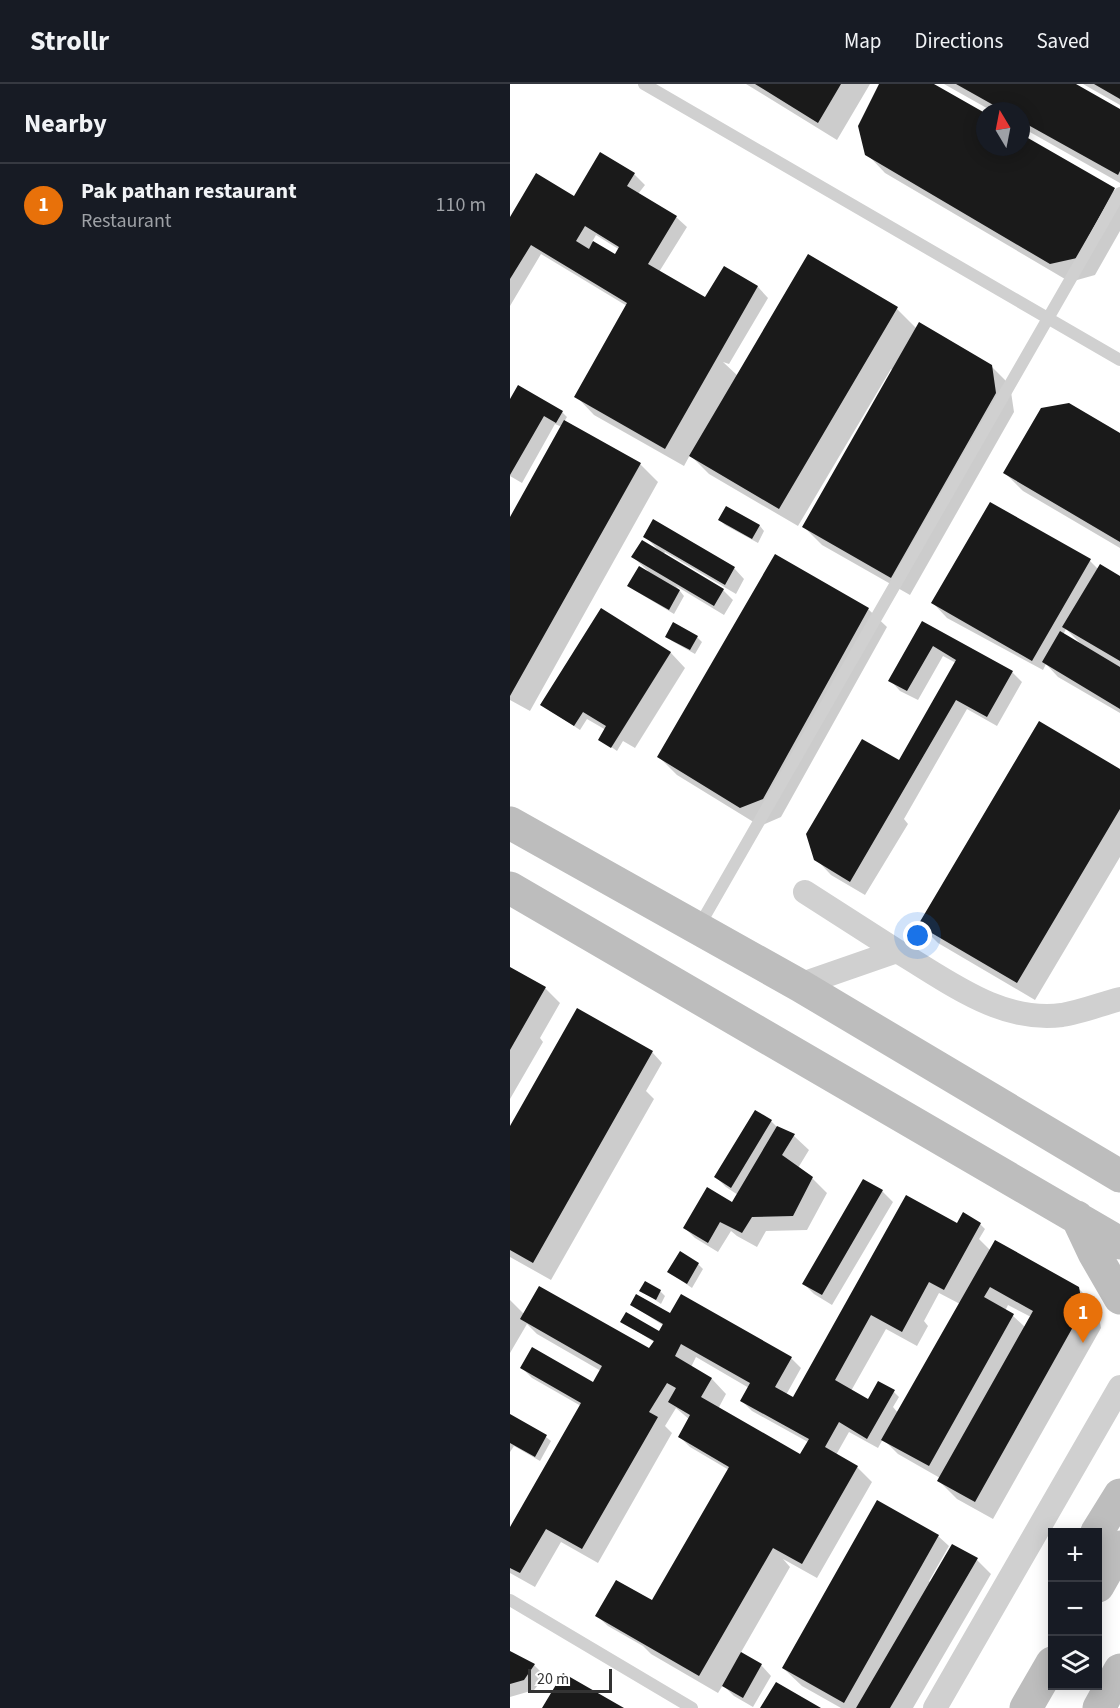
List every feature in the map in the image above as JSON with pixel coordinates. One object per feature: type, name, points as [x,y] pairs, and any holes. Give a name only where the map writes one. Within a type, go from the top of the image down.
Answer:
[{"type":"main road","points":[[510,823],[799,986],[1120,1176]]},
{"type":"main road","points":[[510,888],[1120,1243]]},
{"type":"main road","points":[[1077,1217],[1094,1253],[1120,1298]]},
{"type":"main road","points":[[1100,1528],[1120,1495]]},
{"type":"main road","points":[[1100,1582],[1120,1547]]},
{"type":"main road","points":[[1099,1708],[1120,1670]]},
{"type":"main road","points":[[1026,1708],[1048,1671]]},
{"type":"street","points":[[805,892],[981,1001],[1021,1014],[1064,1015],[1120,999]]},
{"type":"street","points":[[799,986],[897,951]]},
{"type":"street","points":[[934,1708],[1120,1387]]},
{"type":"lane","points":[[644,84],[1120,360]]},
{"type":"lane","points":[[698,930],[1120,193]]},
{"type":"lane","points":[[510,1600],[692,1708]]},
{"type":"building","points":[[755,84],[841,84],[818,123]]},
{"type":"building","points":[[879,84],[934,84],[976,108],[976,156],[1030,156],[1030,139],[1115,188],[1077,258],[1050,264],[865,155],[858,126]]},
{"type":"building","points":[[956,84],[1076,84],[1120,109],[1120,171],[1118,175],[1030,126],[1030,102],[988,102]]},
{"type":"building","points":[[1094,84],[1120,84],[1120,99]]},
{"type":"building","points":[[600,152],[635,173],[627,186],[677,216],[648,264],[705,297],[724,266],[758,286],[665,449],[574,397],[627,303],[531,245],[510,279],[510,217],[536,173],[574,196]],"holes":[[[585,226],[619,247],[615,254],[593,241],[589,249],[576,241]]]},
{"type":"building","points":[[808,254],[898,307],[779,509],[689,456]]},
{"type":"building","points":[[919,322],[992,365],[996,393],[891,578],[802,527]]},
{"type":"building","points":[[518,385],[563,411],[556,423],[544,416],[510,475],[510,399]]},
{"type":"building","points":[[1069,403],[1120,433],[1120,542],[1003,473],[1041,408]]},
{"type":"building","points":[[564,420],[641,463],[510,696],[510,517]]},
{"type":"building","points":[[990,502],[1091,559],[1032,661],[931,603]]},
{"type":"building","points":[[726,506],[760,525],[752,539],[718,520]]},
{"type":"building","points":[[653,519],[735,567],[725,585],[643,537]]},
{"type":"building","points":[[642,540],[724,589],[714,606],[631,557]]},
{"type":"building","points":[[775,554],[869,608],[763,799],[740,808],[657,757]]},
{"type":"building","points":[[1100,564],[1120,576],[1120,661],[1062,627]]},
{"type":"building","points":[[639,566],[680,590],[669,610],[627,586]]},
{"type":"building","points":[[601,608],[671,652],[611,748],[598,740],[606,726],[583,712],[574,726],[540,705]]},
{"type":"building","points":[[922,621],[1013,671],[987,717],[956,700],[850,882],[814,860],[806,834],[862,739],[899,760],[956,660],[933,646],[907,691],[888,681]]},
{"type":"building","points":[[673,622],[698,636],[690,650],[665,637]]},
{"type":"building","points":[[1060,631],[1120,667],[1120,709],[1042,662]]},
{"type":"building","points":[[1039,721],[1120,769],[1120,809],[1017,983],[918,925]]},
{"type":"building","points":[[510,967],[546,987],[510,1050]]},
{"type":"building","points":[[577,1008],[653,1051],[533,1263],[510,1250],[510,1126]]},
{"type":"building","points":[[755,1110],[772,1120],[731,1188],[714,1177]]},
{"type":"building","points":[[777,1126],[795,1134],[782,1155],[813,1177],[793,1216],[752,1217],[742,1233],[720,1222],[708,1243],[683,1228],[707,1187],[732,1202]]},
{"type":"building","points":[[863,1179],[883,1190],[822,1295],[802,1284]]},
{"type":"building","points":[[906,1195],[957,1223],[963,1212],[981,1223],[944,1290],[929,1282],[902,1332],[871,1315],[835,1380],[868,1399],[878,1381],[895,1390],[867,1439],[839,1422],[825,1447],[858,1466],[802,1564],[773,1548],[699,1676],[595,1616],[616,1580],[652,1600],[729,1467],[678,1437],[690,1415],[668,1402],[676,1388],[667,1383],[649,1412],[658,1417],[582,1549],[546,1529],[520,1573],[510,1568],[510,1527],[581,1403],[520,1368],[532,1347],[593,1382],[602,1366],[520,1319],[539,1286],[649,1348],[654,1341],[620,1322],[626,1312],[659,1331],[663,1324],[630,1305],[636,1294],[670,1313],[681,1294],[792,1357],[775,1387],[793,1397]],"holes":[[[681,1344],[750,1383],[740,1401],[809,1439],[800,1454],[701,1397],[712,1378],[675,1356]]]},
{"type":"building","points":[[995,1240],[1079,1287],[1083,1309],[975,1502],[937,1481],[1033,1311],[990,1287],[984,1297],[1014,1314],[929,1466],[881,1440]]},
{"type":"building","points":[[680,1251],[699,1263],[687,1284],[667,1272]]},
{"type":"building","points":[[645,1281],[661,1290],[656,1300],[639,1291]]},
{"type":"building","points":[[510,1414],[547,1435],[535,1457],[510,1443]]},
{"type":"building","points":[[877,1500],[939,1535],[844,1703],[782,1668]]},
{"type":"building","points":[[952,1544],[978,1558],[890,1708],[856,1708]]},
{"type":"building","points":[[510,1651],[535,1664],[524,1680],[510,1684]]},
{"type":"building","points":[[741,1652],[762,1664],[743,1698],[722,1686]]},
{"type":"building","points":[[563,1673],[617,1704],[624,1708],[542,1708]]},
{"type":"building","points":[[776,1682],[821,1708],[760,1708]]},
{"type":"place","name":"Pak pathan restaurant","points":[[1083,1343]]}]
